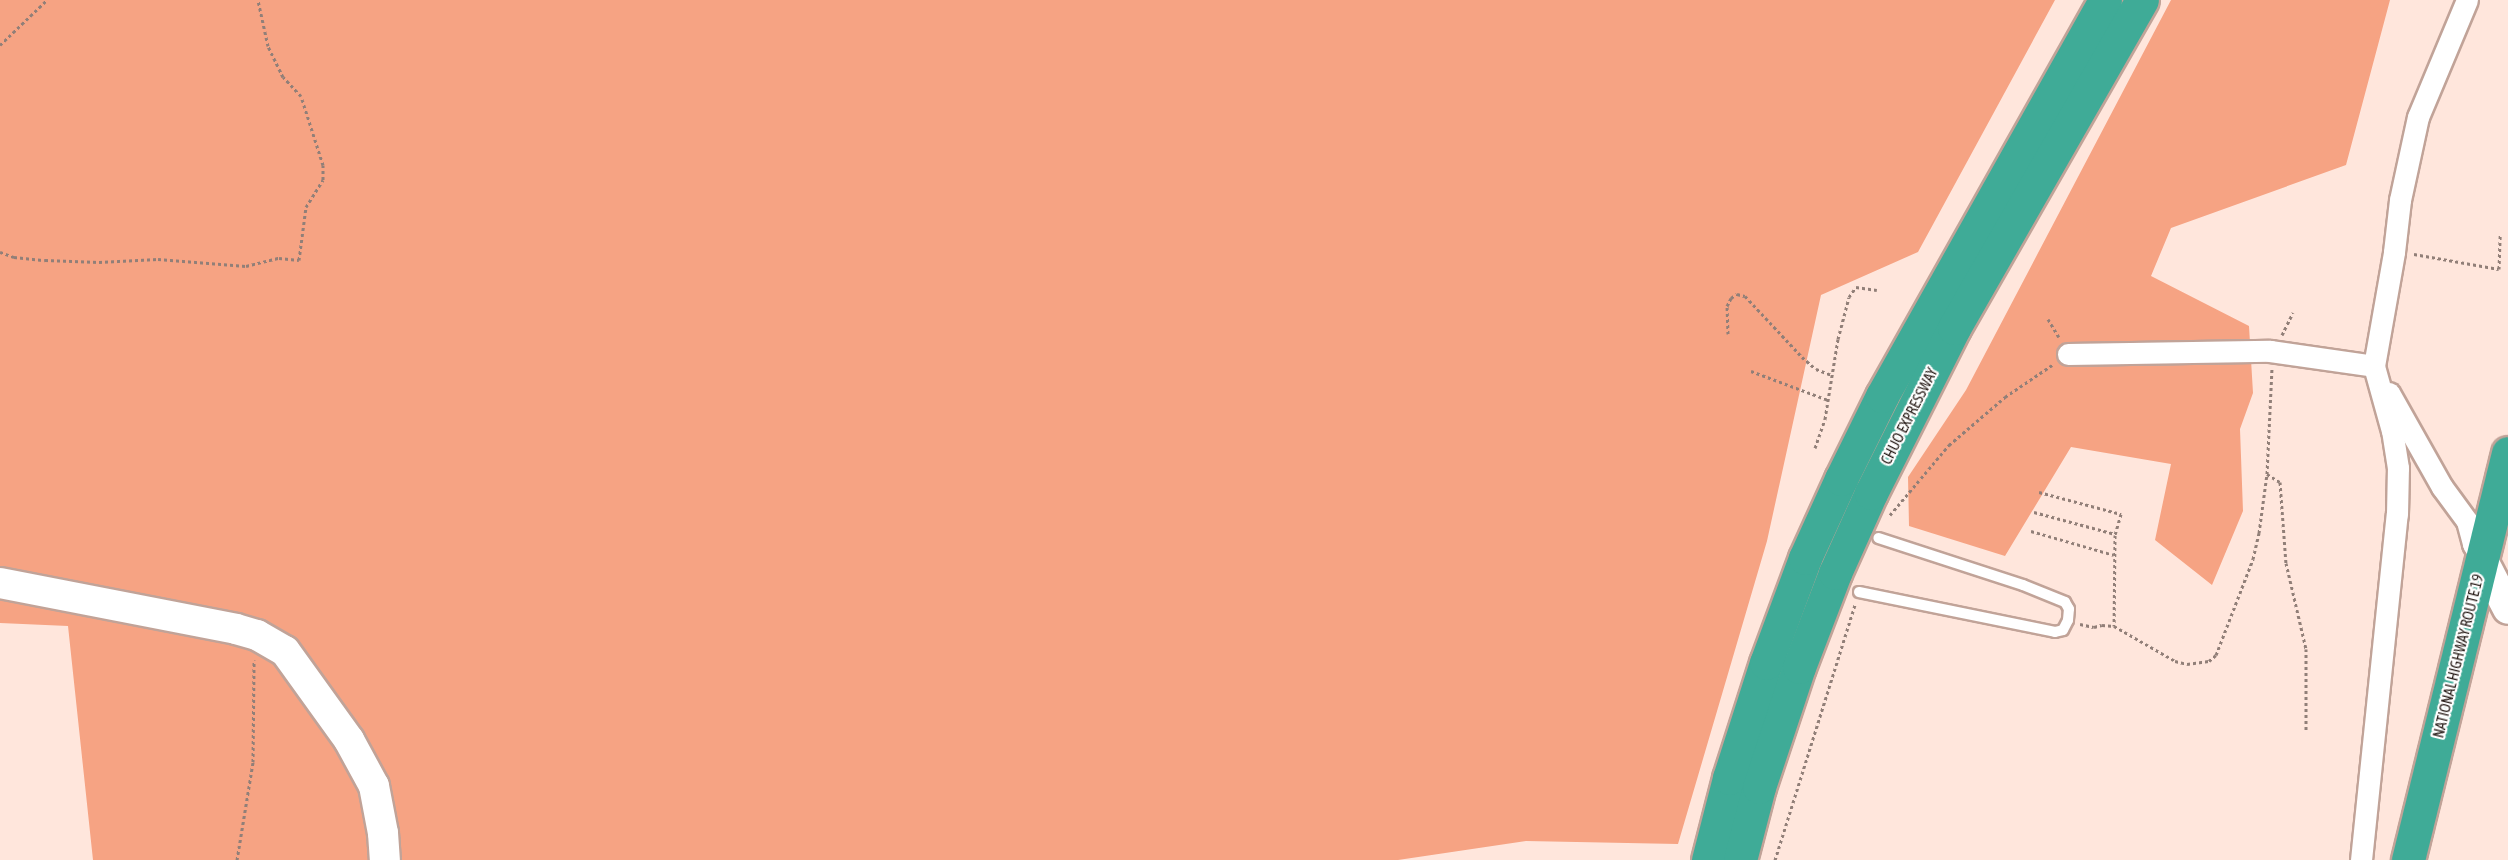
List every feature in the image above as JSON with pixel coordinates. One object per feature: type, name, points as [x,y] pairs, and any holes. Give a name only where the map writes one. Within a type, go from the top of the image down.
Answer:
[{"type":"highway","name":"CHUO EXPRESSWAY","points":[[1708,860],[1729,778],[1766,663],[1805,558],[1840,478],[1882,396],[2105,0]]},
{"type":"highway","name":"CHUO EXPRESSWAY","points":[[1740,860],[1759,788],[1798,667],[1835,573],[1872,493],[1954,328],[2142,0]]},
{"type":"highway","name":"NATIONAL HIGHWAY ROUTE 19","points":[[2408,860],[2495,550],[2508,453]]},
{"type":"highway","name":"NATIONAL HIGHWAY ROUTE 19","points":[[2430,860],[2502,599],[2495,550]]},
{"type":"street","points":[[2361,860],[2397,514],[2398,468],[2392,431],[2374,366],[2394,252],[2400,200],[2418,117],[2467,0]]},
{"type":"street","points":[[2068,354],[2274,351],[2374,366]]},
{"type":"street","points":[[2374,366],[2442,487],[2467,521],[2473,544],[2495,550]]},
{"type":"street","points":[[0,583],[254,634],[285,651],[349,740],[374,786],[383,832],[384,860]]},
{"type":"lane","points":[[1859,592],[2055,632],[2063,630],[2068,620],[2069,609],[2065,603],[2023,585],[1878,538]]},
{"type":"path","points":[[0,45],[47,0]]},
{"type":"path","points":[[0,252],[35,259],[99,262],[158,259],[246,266],[279,258],[299,260],[306,207],[323,180],[323,165],[300,96],[283,77],[268,46],[258,0]]},
{"type":"path","points":[[2394,252],[2499,269],[2500,234]]},
{"type":"path","points":[[1815,448],[1828,400],[1849,297],[1856,287],[1877,290]]},
{"type":"path","points":[[1728,334],[1727,306],[1731,298],[1737,294],[1745,296],[1802,357],[1816,369],[1832,375]]},
{"type":"path","points":[[2068,620],[2094,627],[2102,624],[2114,626],[2175,661],[2198,664],[2209,661],[2216,655],[2253,559],[2267,474],[2268,404],[2274,351],[2293,312]]},
{"type":"path","points":[[1878,538],[1886,519],[1949,445],[2005,397],[2068,354],[2048,319]]},
{"type":"path","points":[[1751,371],[1828,400]]},
{"type":"path","points":[[2267,474],[2280,482],[2286,563],[2306,650],[2306,731]]},
{"type":"path","points":[[2039,492],[2121,514],[2115,534],[2114,626]]},
{"type":"path","points":[[2034,512],[2115,534]]},
{"type":"path","points":[[2031,531],[2114,555]]},
{"type":"path","points":[[1775,860],[1859,592]]},
{"type":"path","points":[[237,860],[253,762],[254,634]]},
{"type":"shaded area","points":[[0,0],[2055,0],[1918,252],[1821,295],[1767,541],[1678,844],[1526,841],[1398,860],[93,860],[68,626],[0,623]]},
{"type":"shaded area","points":[[2171,0],[2390,0],[2346,165],[2171,228],[2151,276],[2249,326],[2253,393],[2240,429],[2243,511],[2212,585],[2155,540],[2171,464],[2071,447],[2005,556],[1909,526],[1908,477],[1966,390]]}]
